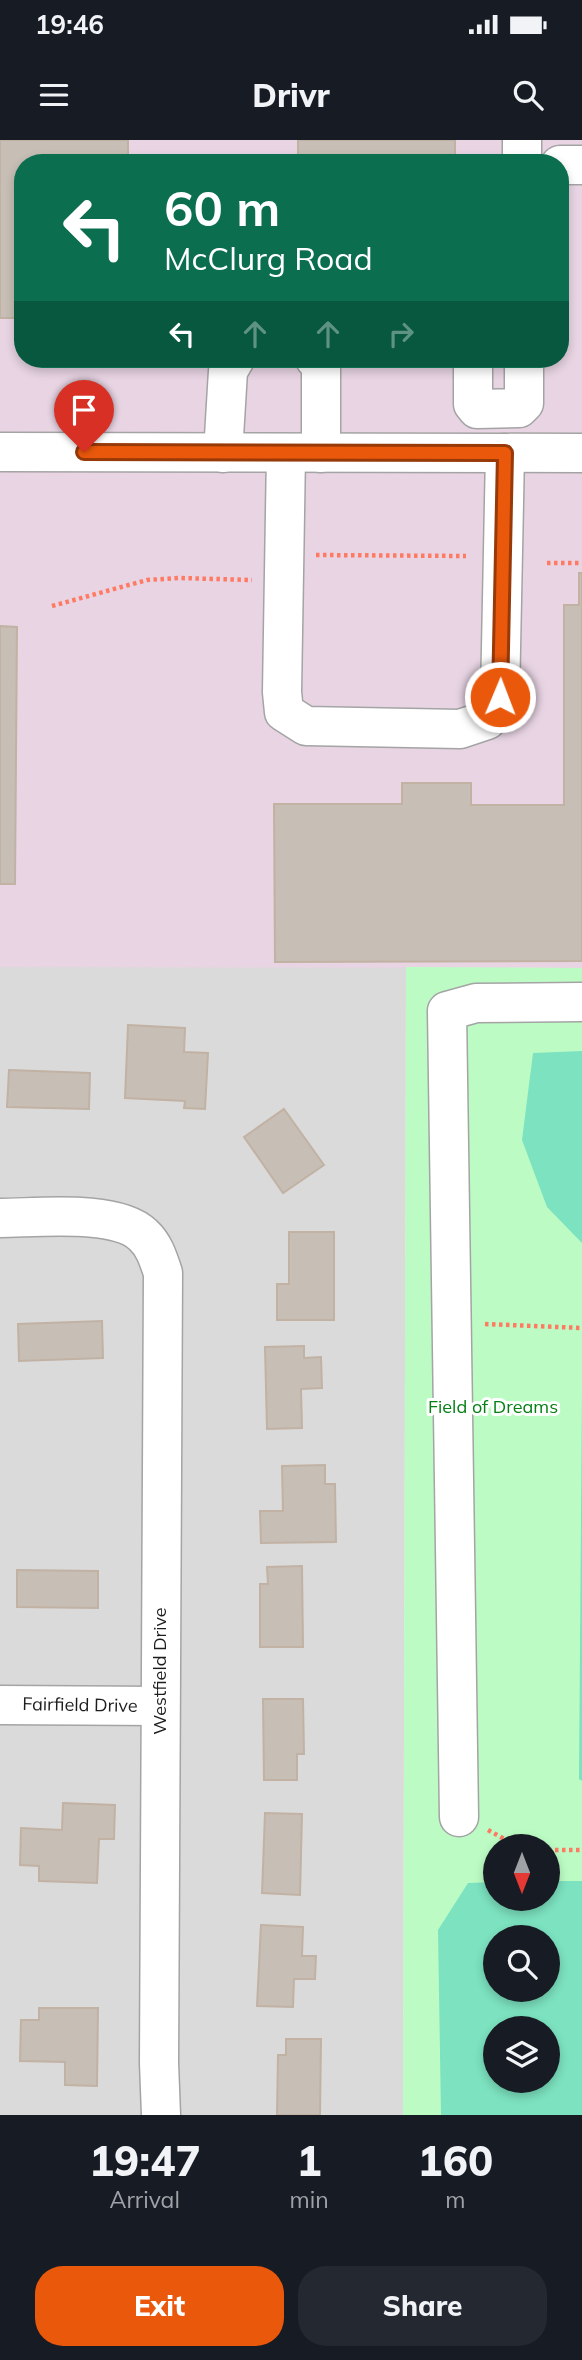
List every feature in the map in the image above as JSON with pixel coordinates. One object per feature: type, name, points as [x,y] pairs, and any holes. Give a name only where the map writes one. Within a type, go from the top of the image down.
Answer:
[{"type":"street","points":[[223,453],[230,368]]},
{"type":"street","points":[[320,368],[303,453],[282,692],[284,712],[306,726],[460,729],[487,720],[500,697],[505,453]]},
{"type":"street","points":[[473,368],[474,404],[477,409],[519,408],[524,403],[524,368]]},
{"type":"street","points":[[0,452],[582,453]]},
{"type":"street","points":[[459,1817],[447,1011],[476,1003],[582,1002]]},
{"type":"street","name":"Westfield Drive","points":[[0,1218],[107,1218],[125,1223],[142,1234],[156,1250],[163,1272],[159,2063],[161,2115]]},
{"type":"street","name":"Fairfield Drive","points":[[0,1704],[160,1706]]},
{"type":"path","points":[[312,555],[466,556]]},
{"type":"path","points":[[547,563],[582,563]]},
{"type":"path","points":[[52,606],[147,580],[261,580]]},
{"type":"path","points":[[452,1323],[582,1328]]},
{"type":"path","points":[[560,1850],[582,1850]]},
{"type":"shaded area","points":[[0,140],[582,140],[582,968],[0,967]]},
{"type":"shaded area","points":[[0,967],[406,967],[403,2115],[0,2115]]},
{"type":"green space","name":"Field of Dreams","points":[[406,967],[582,968],[582,2115],[403,2115]]},
{"type":"green space","points":[[582,1051],[582,1243],[547,1207],[522,1140],[533,1053]]},
{"type":"green space","points":[[582,1385],[582,1781],[579,1779]]},
{"type":"green space","points":[[560,1881],[582,1881],[582,2115],[441,2115],[438,1930],[468,1883],[483,1882],[483,1911],[560,1911]]},
{"type":"building","points":[[0,140],[128,140],[128,154],[14,154],[14,318],[0,318]]},
{"type":"building","points":[[298,140],[455,140],[455,154],[298,154]]},
{"type":"building","points":[[579,573],[582,573],[582,961],[275,962],[274,804],[402,804],[402,783],[471,783],[471,805],[564,805],[564,605],[579,605]]},
{"type":"building","points":[[0,626],[17,627],[15,884],[0,884]]},
{"type":"building","points":[[128,1025],[185,1028],[184,1052],[208,1053],[205,1109],[184,1108],[185,1101],[125,1098]]},
{"type":"building","points":[[9,1070],[90,1073],[89,1109],[7,1107]]},
{"type":"building","points":[[284,1109],[324,1165],[283,1193],[244,1137]]},
{"type":"building","points":[[289,1232],[334,1232],[334,1320],[277,1320],[277,1284],[289,1284]]},
{"type":"building","points":[[102,1321],[103,1358],[19,1361],[18,1324]]},
{"type":"building","points":[[304,1346],[304,1358],[321,1357],[322,1388],[301,1389],[302,1428],[267,1429],[265,1347]]},
{"type":"building","points":[[325,1465],[325,1484],[335,1484],[336,1542],[261,1543],[260,1511],[283,1511],[282,1466]]},
{"type":"building","points":[[302,1566],[303,1647],[260,1647],[260,1584],[268,1584],[267,1567]]},
{"type":"building","points":[[17,1570],[98,1571],[98,1608],[17,1607]]},
{"type":"building","points":[[263,1699],[303,1699],[304,1754],[297,1754],[297,1780],[264,1780]]},
{"type":"building","points":[[63,1803],[115,1805],[114,1839],[99,1839],[97,1883],[39,1881],[39,1866],[20,1865],[21,1828],[62,1830]]},
{"type":"building","points":[[265,1813],[302,1814],[300,1895],[262,1893]]},
{"type":"building","points":[[261,1925],[303,1927],[302,1956],[316,1956],[315,1979],[294,1979],[293,2007],[257,2006]]},
{"type":"building","points":[[39,2008],[98,2008],[97,2086],[65,2085],[65,2062],[20,2061],[21,2020],[39,2020]]},
{"type":"building","points":[[286,2039],[321,2039],[320,2115],[277,2115],[278,2055],[286,2055]]},
{"type":"route","points":[[84,452],[505,453],[500,697]]}]
